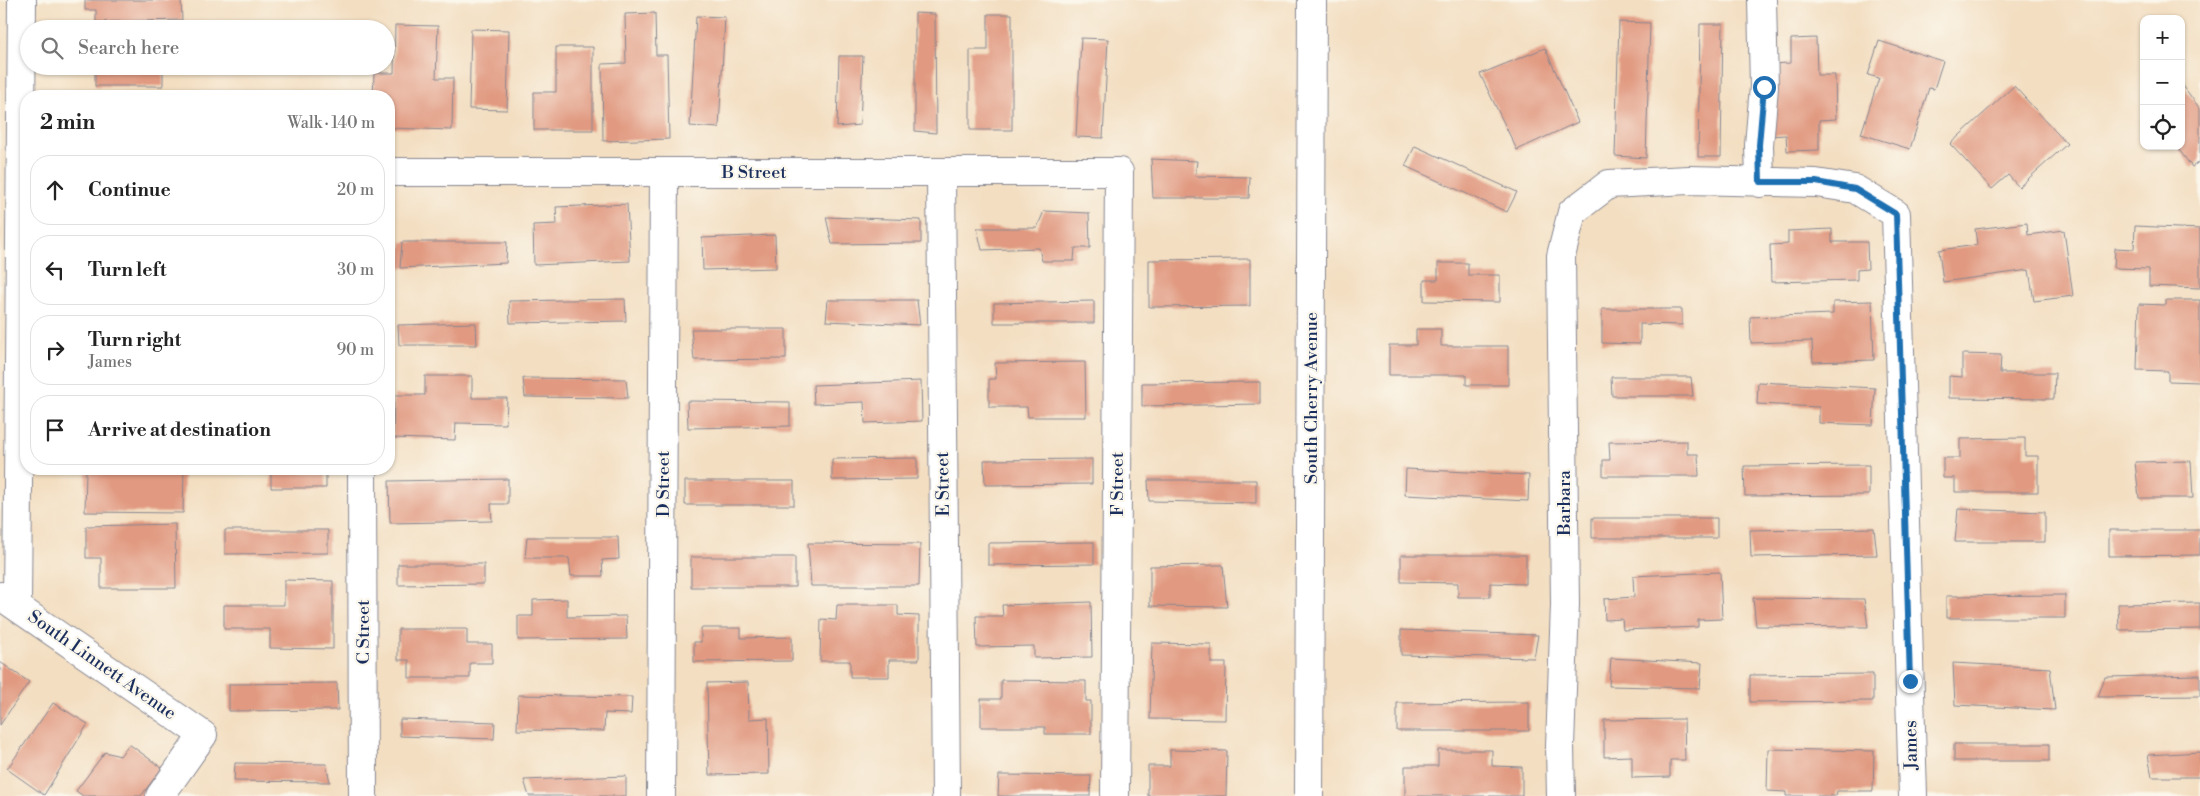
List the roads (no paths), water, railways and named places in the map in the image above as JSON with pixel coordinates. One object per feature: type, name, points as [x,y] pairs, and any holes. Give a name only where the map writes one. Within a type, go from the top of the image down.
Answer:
[{"type":"street","name":"South Cherry Avenue","points":[[1309,796],[1312,0]]},
{"type":"street","points":[[1760,182],[1759,145],[1764,87],[1762,0]]},
{"type":"street","points":[[8,601],[15,12]]},
{"type":"street","name":"B Street","points":[[395,172],[1119,172]]},
{"type":"street","name":"D Street","points":[[661,796],[664,172]]},
{"type":"street","name":"E Street","points":[[940,172],[946,796]]},
{"type":"street","name":"F Street","points":[[1115,796],[1119,172]]},
{"type":"street","name":"Barbara","points":[[1561,796],[1560,746],[1564,604],[1561,256],[1572,212],[1609,184],[1689,180],[1760,182]]},
{"type":"street","name":"James","points":[[1760,182],[1816,182],[1855,189],[1896,214],[1913,796]]},
{"type":"street","name":"C Street","points":[[362,475],[363,796]]},
{"type":"street","name":"South Linnett Avenue","points":[[8,601],[203,734],[160,796]]}]
